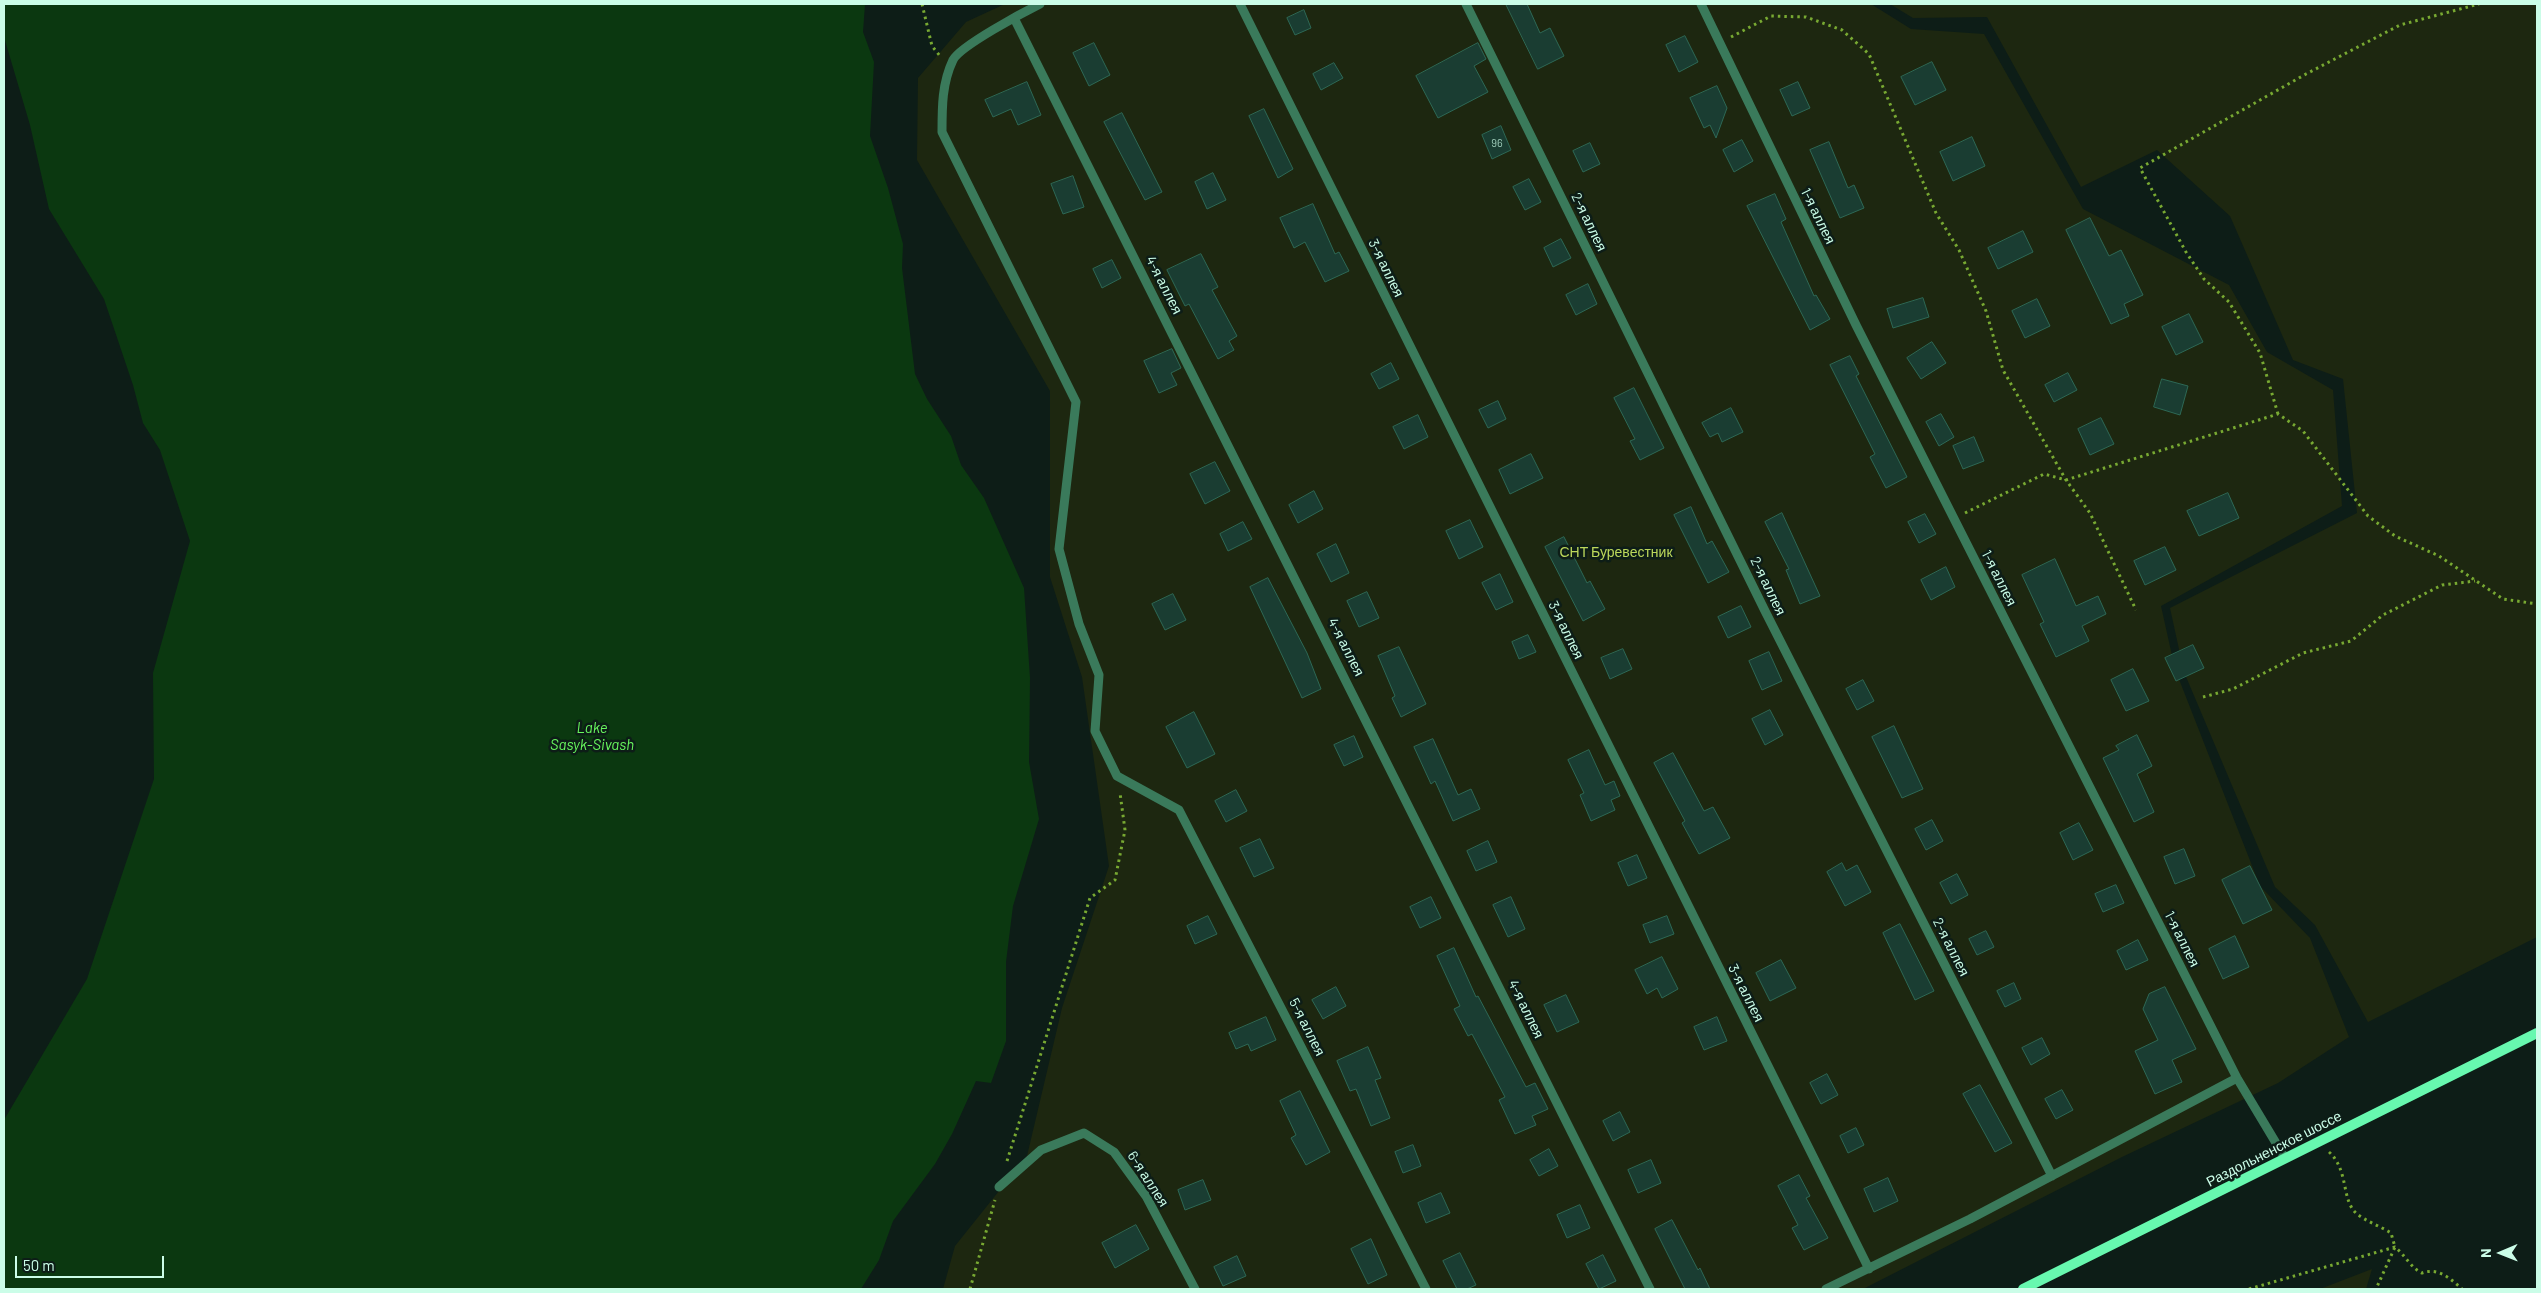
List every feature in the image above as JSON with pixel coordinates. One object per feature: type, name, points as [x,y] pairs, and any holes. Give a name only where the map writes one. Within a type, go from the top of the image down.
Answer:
[{"type":"main road","name":"Раздольненское шоссе","points":[[2022,1289],[2537,1032]]},
{"type":"lane","points":[[1040,4],[1014,18],[954,58],[942,94],[942,132],[1076,402],[1059,549],[1079,624],[1099,675],[1096,731],[1117,775]]},
{"type":"lane","name":"3-я аллея","points":[[1240,4],[1869,1269]]},
{"type":"lane","name":"2-я аллея","points":[[1466,4],[1765,611],[2052,1176]]},
{"type":"lane","name":"1-я аллея","points":[[1700,4],[1856,325],[2237,1078],[2285,1158]]},
{"type":"lane","name":"4-я аллея","points":[[1014,18],[1650,1289]]},
{"type":"lane","name":"5-я аллея","points":[[1117,775],[1179,810],[1426,1289]]},
{"type":"lane","points":[[1826,1289],[2052,1176],[2237,1078]]},
{"type":"lane","name":"6-я аллея","points":[[999,1187],[1041,1150],[1084,1133],[1114,1152],[1146,1196],[1195,1289]]},
{"type":"path","points":[[922,4],[932,46],[950,68]]},
{"type":"path","points":[[2479,4],[2400,25],[2306,74],[2140,168],[2186,252],[2204,279],[2229,302],[2260,353],[2278,414],[2303,431],[2368,516],[2395,536],[2439,556],[2503,599],[2537,604]]},
{"type":"path","points":[[1720,43],[1771,16],[1806,16],[1842,30],[1869,54],[1936,213],[1959,250],[1986,311],[2003,370],[2066,480],[2090,513],[2136,610]]},
{"type":"path","points":[[1954,519],[2044,474],[2066,480],[2278,414]]},
{"type":"path","points":[[2203,697],[2233,690],[2303,654],[2351,641],[2383,615],[2442,585],[2476,581]]},
{"type":"path","points":[[970,1289],[1043,1043],[1090,898],[1114,880],[1125,830],[1117,775]]},
{"type":"path","points":[[2320,1152],[2328,1151],[2339,1162],[2348,1196],[2356,1212],[2391,1233],[2395,1247],[2404,1254],[2417,1271],[2422,1273],[2429,1270],[2441,1273],[2462,1289]]},
{"type":"path","points":[[2249,1289],[2395,1247]]},
{"type":"path","points":[[2376,1289],[2395,1247]]},
{"type":"green space","name":"СНТ Буревестник","points":[[1005,4],[1871,4],[1911,29],[1984,34],[2083,209],[2229,285],[2267,352],[2333,390],[2342,506],[2161,606],[2175,669],[2260,886],[2310,938],[2349,1037],[2278,1083],[2122,1157],[1863,1289],[943,1289],[955,1246],[1027,1156],[1062,1008],[1109,866],[1082,677],[1050,577],[1050,391],[917,160],[918,78],[966,22]]},
{"type":"green space","points":[[1890,4],[2537,4],[2537,937],[2368,1022],[2315,925],[2275,887],[2184,672],[2170,608],[2357,513],[2343,379],[2293,360],[2230,216],[2157,150],[2081,187],[1987,17],[1913,18]]},
{"type":"green space","points":[[2372,1269],[2366,1289],[2320,1289]]},
{"type":"water","name":"Lake Sasyk-Sivash","points":[[4,4],[865,4],[863,32],[874,62],[870,136],[888,188],[903,244],[902,268],[915,374],[927,399],[951,436],[961,465],[984,498],[1024,588],[1030,678],[1029,762],[1039,819],[1013,906],[1006,962],[1006,1041],[991,1083],[976,1081],[952,1134],[935,1164],[893,1221],[879,1260],[861,1289],[4,1289],[4,1120],[87,979],[154,779],[153,673],[190,541],[160,450],[143,423],[133,385],[104,299],[49,209],[30,125],[4,37]]},
{"type":"building","points":[[1506,4],[1527,4],[1540,33],[1550,28],[1564,56],[1538,69]]},
{"type":"building","points":[[1304,10],[1311,28],[1295,35],[1287,18]]},
{"type":"building","points":[[1685,36],[1698,62],[1679,72],[1666,45]]},
{"type":"building","points":[[1094,43],[1110,75],[1089,86],[1073,53]]},
{"type":"building","points":[[1478,43],[1486,59],[1474,66],[1488,92],[1438,118],[1416,76]]},
{"type":"building","points":[[1932,62],[1946,90],[1915,105],[1901,77]]},
{"type":"building","points":[[1334,63],[1343,78],[1321,90],[1313,74]]},
{"type":"building","points":[[1027,82],[1041,115],[1018,125],[1011,109],[993,117],[985,100]]},
{"type":"building","points":[[1798,82],[1810,108],[1792,116],[1780,90]]},
{"type":"building","points":[[1717,86],[1727,108],[1716,138],[1710,125],[1704,128],[1690,98]]},
{"type":"building","points":[[1264,109],[1293,169],[1278,178],[1249,116]]},
{"type":"building","points":[[1122,113],[1162,192],[1145,200],[1104,122]]},
{"type":"building","points":[[1501,126],[1511,150],[1492,159],[1482,135]]},
{"type":"building","points":[[1972,137],[1985,166],[1953,181],[1940,152]]},
{"type":"building","points":[[1742,140],[1753,161],[1734,172],[1723,150]]},
{"type":"building","points":[[1829,142],[1848,188],[1854,185],[1864,208],[1840,218],[1810,150]]},
{"type":"building","points":[[1590,143],[1600,164],[1583,172],[1573,151]]},
{"type":"building","points":[[1213,173],[1226,200],[1207,209],[1195,182]]},
{"type":"building","points":[[1073,176],[1084,207],[1063,214],[1051,184]]},
{"type":"building","points":[[1529,179],[1541,202],[1525,210],[1513,187]]},
{"type":"building","points":[[1775,194],[1786,219],[1781,222],[1814,296],[1816,295],[1830,319],[1810,330],[1747,206]]},
{"type":"building","points":[[1313,204],[1335,254],[1339,252],[1349,271],[1325,282],[1305,242],[1294,248],[1280,218]]},
{"type":"building","points":[[2090,218],[2109,256],[2121,250],[2143,295],[2124,304],[2129,316],[2111,324],[2066,230]]},
{"type":"building","points":[[2023,231],[2033,252],[1998,269],[1988,248]]},
{"type":"building","points":[[1561,239],[1571,258],[1553,267],[1544,248]]},
{"type":"building","points":[[1201,254],[1218,287],[1212,290],[1237,336],[1229,341],[1234,350],[1218,359],[1189,304],[1185,306],[1167,270]]},
{"type":"building","points":[[1112,260],[1121,278],[1102,288],[1093,269]]},
{"type":"building","points":[[1588,284],[1597,304],[1576,315],[1566,295]]},
{"type":"building","points":[[1923,298],[1929,317],[1893,328],[1887,309]]},
{"type":"building","points":[[2037,299],[2050,326],[2025,338],[2012,311]]},
{"type":"building","points":[[2189,314],[2203,342],[2176,355],[2162,327]]},
{"type":"building","points":[[1932,342],[1946,363],[1921,379],[1907,358]]},
{"type":"building","points":[[1172,349],[1181,368],[1171,373],[1177,385],[1159,393],[1144,361]]},
{"type":"building","points":[[1850,356],[1859,374],[1856,376],[1907,477],[1886,488],[1870,457],[1875,454],[1830,365]]},
{"type":"building","points":[[1391,363],[1399,379],[1379,389],[1371,374]]},
{"type":"building","points":[[2068,373],[2077,390],[2054,402],[2045,385]]},
{"type":"building","points":[[2162,379],[2188,386],[2180,415],[2154,407]]},
{"type":"building","points":[[1634,388],[1664,448],[1640,460],[1630,441],[1635,439],[1614,398]]},
{"type":"building","points":[[1498,401],[1506,419],[1488,428],[1479,410]]},
{"type":"building","points":[[1731,408],[1743,432],[1722,442],[1718,433],[1710,437],[1702,423]]},
{"type":"building","points":[[1941,414],[1954,437],[1939,446],[1926,422]]},
{"type":"building","points":[[1418,415],[1428,437],[1404,449],[1393,427]]},
{"type":"building","points":[[2101,418],[2114,444],[2090,455],[2078,429]]},
{"type":"building","points":[[1974,437],[1984,461],[1963,469],[1953,446]]},
{"type":"building","points":[[1531,454],[1543,478],[1510,494],[1499,470]]},
{"type":"building","points":[[1215,462],[1230,491],[1205,504],[1190,474]]},
{"type":"building","points":[[1314,491],[1323,509],[1298,523],[1289,505]]},
{"type":"building","points":[[2228,493],[2239,518],[2199,536],[2187,511]]},
{"type":"building","points":[[1691,507],[1707,544],[1712,541],[1729,572],[1708,583],[1674,515]]},
{"type":"building","points":[[1782,513],[1820,596],[1800,604],[1786,570],[1789,569],[1765,522]]},
{"type":"building","points":[[1925,514],[1936,534],[1919,543],[1908,522]]},
{"type":"building","points":[[1470,520],[1483,547],[1459,559],[1446,531]]},
{"type":"building","points":[[1243,522],[1252,539],[1228,551],[1220,534]]},
{"type":"building","points":[[1564,537],[1587,583],[1590,581],[1605,609],[1583,621],[1545,547]]},
{"type":"building","points":[[1336,544],[1349,573],[1331,582],[1317,554]]},
{"type":"building","points":[[2165,547],[2176,570],[2145,585],[2134,561]]},
{"type":"building","points":[[2055,559],[2076,606],[2098,596],[2106,614],[2082,626],[2089,641],[2056,657],[2040,624],[2044,622],[2022,575]]},
{"type":"building","points":[[1946,567],[1955,587],[1931,600],[1921,580]]},
{"type":"building","points":[[1500,574],[1513,602],[1496,610],[1482,583]]},
{"type":"building","points":[[1268,578],[1307,653],[1321,689],[1302,698],[1250,587]]},
{"type":"building","points":[[1367,592],[1379,618],[1359,627],[1347,601]]},
{"type":"building","points":[[1173,594],[1186,620],[1165,630],[1152,604]]},
{"type":"building","points":[[1741,606],[1751,627],[1728,638],[1718,617]]},
{"type":"building","points":[[1528,635],[1536,652],[1519,659],[1512,642]]},
{"type":"building","points":[[2193,645],[2204,668],[2176,681],[2165,658]]},
{"type":"building","points":[[1399,647],[1426,704],[1401,717],[1392,698],[1395,696],[1378,656]]},
{"type":"building","points":[[1623,649],[1632,669],[1610,679],[1601,658]]},
{"type":"building","points":[[1769,652],[1782,681],[1762,690],[1749,661]]},
{"type":"building","points":[[2133,669],[2149,701],[2126,711],[2111,680]]},
{"type":"building","points":[[1863,680],[1874,701],[1857,710],[1846,689]]},
{"type":"building","points":[[1770,710],[1783,735],[1765,745],[1752,719]]},
{"type":"building","points":[[1194,712],[1215,754],[1187,768],[1166,727]]},
{"type":"building","points":[[1894,726],[1923,789],[1902,798],[1872,737]]},
{"type":"building","points":[[2137,735],[2152,766],[2137,774],[2154,812],[2134,822],[2103,758],[2119,750],[2116,746]]},
{"type":"building","points":[[1354,736],[1363,757],[1344,766],[1334,745]]},
{"type":"building","points":[[1433,739],[1458,795],[1471,789],[1480,809],[1453,821],[1435,781],[1431,784],[1414,747]]},
{"type":"building","points":[[1589,750],[1605,785],[1614,781],[1620,796],[1611,800],[1615,810],[1591,821],[1580,795],[1584,793],[1568,760]]},
{"type":"building","points":[[1673,753],[1704,811],[1713,807],[1730,838],[1699,854],[1682,823],[1685,821],[1654,763]]},
{"type":"building","points":[[1236,790],[1247,811],[1226,822],[1215,801]]},
{"type":"building","points":[[1932,820],[1943,841],[1926,850],[1915,829]]},
{"type":"building","points":[[2079,823],[2093,850],[2073,860],[2060,833]]},
{"type":"building","points":[[1260,839],[1274,868],[1254,877],[1240,848]]},
{"type":"building","points":[[1488,841],[1497,862],[1476,871],[1467,851]]},
{"type":"building","points":[[2184,849],[2195,876],[2175,884],[2164,857]]},
{"type":"building","points":[[1637,855],[1647,878],[1628,886],[1618,863]]},
{"type":"building","points":[[1842,863],[1846,871],[1857,865],[1871,892],[1845,906],[1827,872]]},
{"type":"building","points":[[2250,866],[2272,910],[2243,924],[2222,880]]},
{"type":"building","points":[[1957,874],[1968,895],[1951,904],[1940,883]]},
{"type":"building","points":[[2116,885],[2124,903],[2103,912],[2095,894]]},
{"type":"building","points":[[1431,897],[1441,918],[1420,928],[1410,907]]},
{"type":"building","points":[[1511,897],[1525,929],[1508,937],[1493,905]]},
{"type":"building","points":[[1208,916],[1217,934],[1195,944],[1187,926]]},
{"type":"building","points":[[1667,916],[1674,934],[1650,943],[1643,925]]},
{"type":"building","points":[[1900,924],[1934,991],[1915,1000],[1883,933]]},
{"type":"building","points":[[1986,931],[1994,947],[1977,955],[1969,939]]},
{"type":"building","points":[[2235,936],[2249,967],[2223,979],[2209,949]]},
{"type":"building","points":[[2138,940],[2148,960],[2126,970],[2117,951]]},
{"type":"building","points":[[1454,948],[1476,997],[1478,996],[1526,1087],[1535,1083],[1548,1109],[1532,1116],[1536,1125],[1515,1134],[1499,1100],[1505,1097],[1472,1034],[1468,1036],[1454,1009],[1460,1006],[1437,956]]},
{"type":"building","points":[[1662,957],[1678,989],[1662,998],[1657,988],[1647,994],[1635,970]]},
{"type":"building","points":[[1781,960],[1796,988],[1770,1001],[1756,973]]},
{"type":"building","points":[[2014,983],[2021,999],[2005,1007],[1997,991]]},
{"type":"building","points":[[1336,987],[1346,1006],[1323,1019],[1312,1000]]},
{"type":"building","points":[[2165,987],[2196,1049],[2172,1060],[2182,1082],[2155,1094],[2135,1051],[2158,1040],[2143,1009],[2149,994]]},
{"type":"building","points":[[1566,995],[1579,1022],[1557,1032],[1544,1005]]},
{"type":"building","points":[[1266,1017],[1276,1040],[1251,1051],[1248,1044],[1236,1049],[1229,1033]]},
{"type":"building","points":[[1717,1017],[1727,1041],[1704,1050],[1694,1027]]},
{"type":"building","points":[[2042,1038],[2050,1054],[2031,1065],[2022,1048]]},
{"type":"building","points":[[1368,1047],[1381,1078],[1375,1080],[1390,1118],[1371,1126],[1356,1089],[1350,1091],[1337,1061]]},
{"type":"building","points":[[1827,1074],[1838,1095],[1821,1104],[1810,1083]]},
{"type":"building","points":[[1980,1085],[2012,1143],[1995,1152],[1963,1094]]},
{"type":"building","points":[[2062,1090],[2073,1110],[2056,1119],[2045,1099]]},
{"type":"building","points":[[1300,1091],[1330,1152],[1306,1165],[1291,1138],[1296,1135],[1280,1101]]},
{"type":"building","points":[[1620,1112],[1630,1132],[1613,1141],[1603,1121]]},
{"type":"building","points":[[1856,1128],[1864,1145],[1848,1153],[1840,1136]]},
{"type":"building","points":[[1413,1145],[1421,1166],[1403,1173],[1395,1152]]},
{"type":"building","points":[[1549,1149],[1558,1166],[1539,1176],[1530,1160]]},
{"type":"building","points":[[1651,1160],[1661,1183],[1638,1193],[1628,1170]]},
{"type":"building","points":[[1799,1175],[1810,1196],[1806,1198],[1828,1238],[1804,1250],[1792,1228],[1798,1225],[1778,1186]]},
{"type":"building","points":[[1888,1178],[1898,1201],[1874,1212],[1864,1189]]},
{"type":"building","points":[[1203,1180],[1211,1200],[1185,1210],[1178,1190]]},
{"type":"building","points":[[1441,1193],[1450,1213],[1426,1223],[1418,1203]]},
{"type":"building","points":[[1580,1205],[1590,1228],[1567,1238],[1557,1215]]},
{"type":"building","points":[[1672,1220],[1710,1289],[1685,1289],[1655,1229]]},
{"type":"building","points":[[1136,1225],[1149,1249],[1115,1268],[1102,1243]]},
{"type":"building","points":[[1371,1239],[1387,1275],[1368,1284],[1351,1249]]},
{"type":"building","points":[[1460,1253],[1476,1285],[1467,1289],[1457,1289],[1443,1261]]},
{"type":"building","points":[[1603,1255],[1616,1281],[1599,1289],[1586,1264]]},
{"type":"building","points":[[1237,1256],[1246,1276],[1223,1286],[1214,1267]]}]
